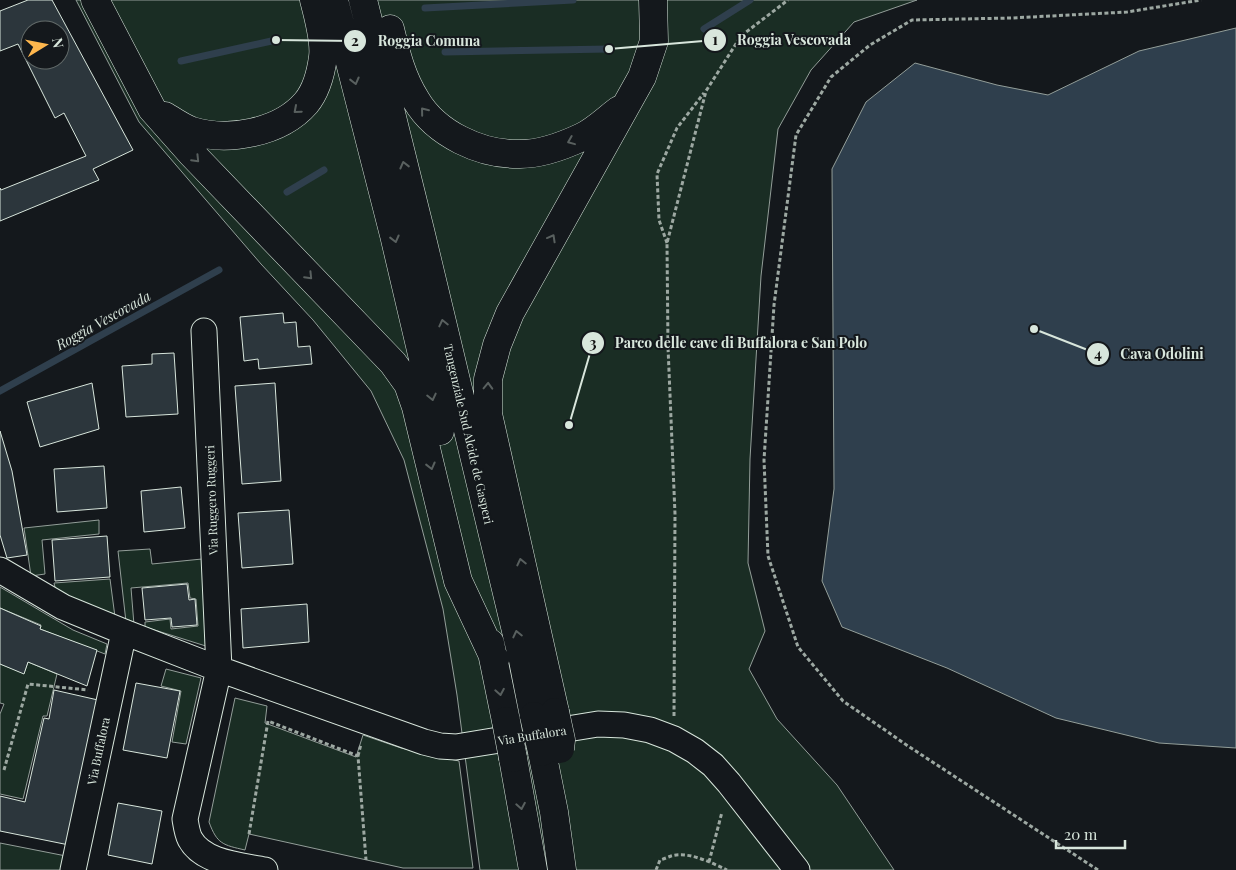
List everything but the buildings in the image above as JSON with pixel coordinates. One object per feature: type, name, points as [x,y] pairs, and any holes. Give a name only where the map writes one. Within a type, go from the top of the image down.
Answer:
[{"type":"highway","points":[[95,0],[152,109],[191,153],[393,363],[408,384],[416,407],[458,580],[495,660]]},
{"type":"highway","points":[[152,109],[191,131],[222,136],[245,134],[268,128],[292,115],[306,102],[317,83],[323,55],[319,18],[314,0]]},
{"type":"highway","points":[[334,0],[394,235],[495,660],[532,870]]},
{"type":"highway","name":"Tangenziale Sud Alcide de Gasperi","points":[[363,0],[523,660],[545,714],[551,751],[554,812],[562,870]]},
{"type":"highway","points":[[383,0],[398,64],[416,101],[433,122],[450,135],[480,149],[519,154],[551,150],[584,136],[626,105]]},
{"type":"highway","points":[[545,714],[488,414],[488,379],[497,345],[510,313],[642,77],[654,41],[653,0]]},
{"type":"street","name":"Via Ruggero Ruggeri","points":[[204,331],[219,669]]},
{"type":"street","name":"Via Buffalora","points":[[0,570],[63,607],[124,632],[219,669],[424,742],[456,747],[598,724],[624,725],[650,730],[674,739],[695,751],[713,765],[797,870]]},
{"type":"street","name":"Via Buffalora","points":[[73,870],[124,632]]},
{"type":"street","points":[[219,669],[185,819],[188,837],[197,850],[217,860],[265,870]]},
{"type":"path","points":[[667,243],[659,220],[657,174],[677,128],[706,91],[741,36],[788,0]]},
{"type":"path","points":[[1098,870],[908,746],[843,701],[798,647],[768,556],[764,460],[774,305],[796,136],[831,77],[870,45],[912,20],[1012,18],[1127,12],[1200,0]]},
{"type":"path","points":[[674,739],[675,514],[668,347],[667,243],[706,91]]},
{"type":"path","points":[[4,770],[28,684],[111,692]]},
{"type":"path","points":[[249,834],[268,721],[358,756],[366,860]]},
{"type":"path","points":[[709,862],[729,783]]},
{"type":"path","points":[[656,870],[660,860],[673,855],[688,856],[727,870]]},
{"type":"green space","points":[[76,0],[917,0],[854,22],[811,70],[778,129],[761,276],[750,459],[748,563],[765,631],[749,669],[777,719],[837,785],[894,870],[480,870],[457,695],[443,609],[404,460],[371,391],[313,320],[261,264],[139,122]]},
{"type":"green space","points":[[99,520],[99,534],[42,540],[45,574],[31,576],[24,528]]},
{"type":"green space","points":[[150,549],[152,564],[202,559],[209,647],[145,627],[145,622],[170,619],[171,629],[198,626],[196,599],[190,598],[188,583],[131,588],[134,625],[126,622],[118,551]]},
{"type":"green space","points":[[110,579],[115,617],[56,591],[54,583]]},
{"type":"green space","points":[[0,587],[73,630],[107,644],[105,654],[40,629],[41,625],[0,608]]},
{"type":"green space","points":[[28,662],[57,674],[47,716],[43,716],[23,799],[0,794],[0,714],[4,704],[0,703],[0,664],[24,673]]},
{"type":"green space","points":[[166,669],[201,678],[186,744],[172,742],[181,691],[161,686]]},
{"type":"green space","points":[[235,698],[267,706],[265,723],[356,757],[363,735],[401,748],[459,761],[473,868],[403,868],[249,834],[245,850],[226,845],[215,835],[209,822]]},
{"type":"green space","points":[[0,843],[66,856],[63,870],[0,870]]},
{"type":"water","points":[[1236,28],[1236,748],[1159,743],[1056,718],[947,668],[842,627],[822,581],[834,489],[832,169],[866,102],[915,63],[997,85],[1048,95],[1139,51]]},
{"type":"waterway","points":[[425,8],[573,0]]},
{"type":"waterway","name":"Roggia Vescovada","points":[[704,29],[750,0]]},
{"type":"waterway","points":[[181,61],[276,40]]},
{"type":"waterway","name":"Roggia Vescovada","points":[[445,52],[609,49]]},
{"type":"waterway","name":"Roggia Vescovada","points":[[287,192],[324,170]]},
{"type":"waterway","name":"Roggia Vescovada","points":[[0,391],[219,270]]},
{"type":"place","name":"Roggia Comuna","points":[[276,40]]},
{"type":"place","name":"Roggia Vescovada","points":[[609,49]]},
{"type":"place","name":"Cava Odolini","points":[[1034,329]]},
{"type":"place","name":"Parco delle cave di Buffalora e San Polo","points":[[569,425]]}]
